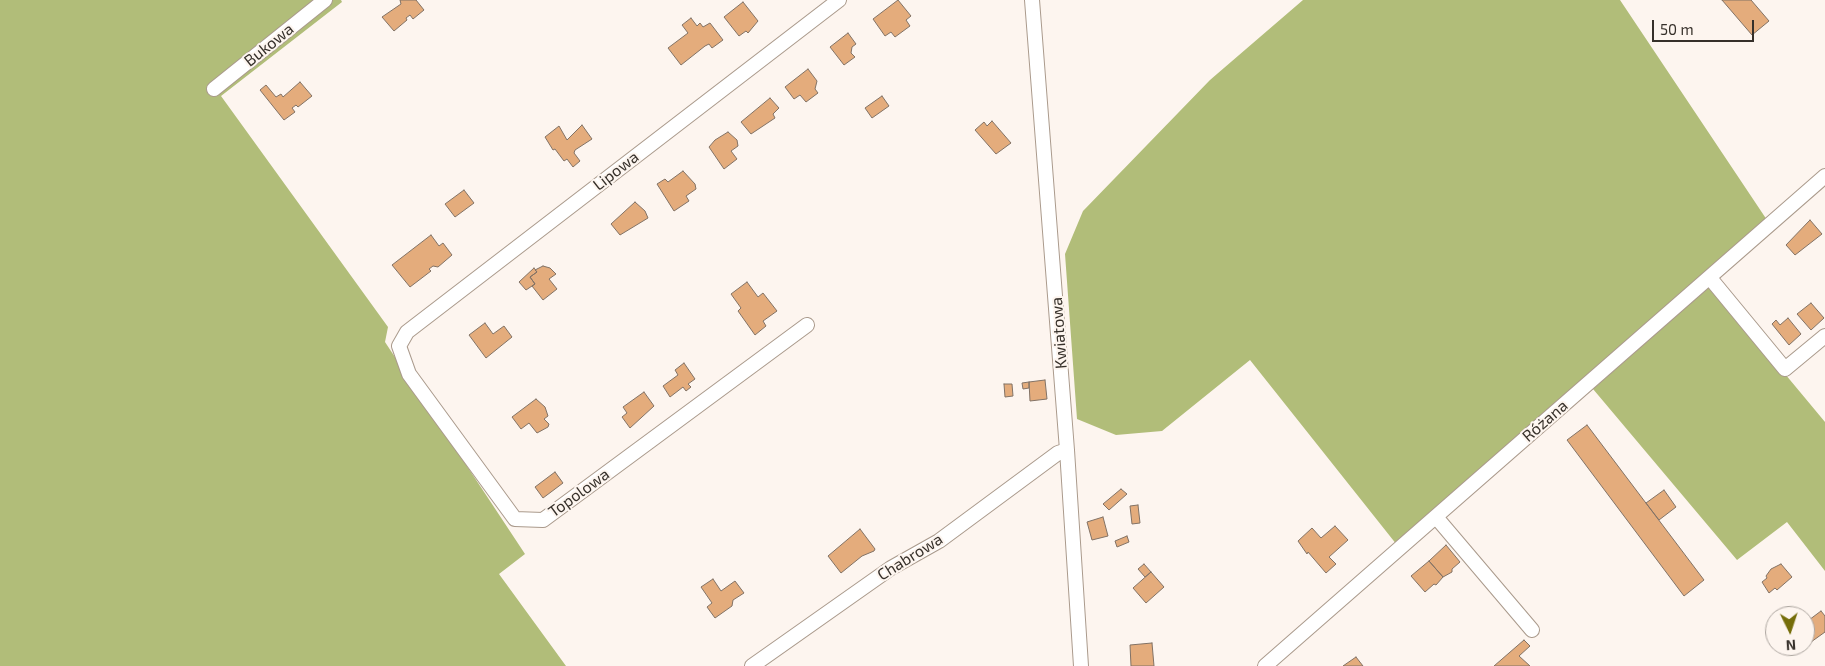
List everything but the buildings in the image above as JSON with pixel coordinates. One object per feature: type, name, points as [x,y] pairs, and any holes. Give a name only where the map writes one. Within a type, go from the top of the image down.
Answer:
[{"type":"street","name":"Bukowa","points":[[214,89],[325,0]]},
{"type":"street","name":"Lipowa","points":[[399,346],[407,332],[839,0]]},
{"type":"street","name":"Kwiatowa","points":[[1032,0],[1068,450],[1081,666]]},
{"type":"street","name":"Różana","points":[[1265,666],[1470,485],[1710,278],[1787,207],[1825,176]]},
{"type":"street","points":[[1710,278],[1785,369],[1825,336]]},
{"type":"street","name":"Topolowa","points":[[399,346],[409,374],[515,519],[543,520],[807,325]]},
{"type":"street","name":"Chabrowa","points":[[752,666],[891,568],[938,540],[1058,453],[1068,450]]},
{"type":"street","points":[[1436,517],[1532,630]]},
{"type":"green space","points":[[0,0],[341,0],[342,2],[221,96],[388,327],[385,342],[525,554],[499,574],[566,666],[0,666]]},
{"type":"green space","points":[[1303,0],[1620,0],[1767,220],[1397,545],[1250,360],[1162,431],[1116,435],[1077,419],[1065,254],[1083,211],[1210,80]]},
{"type":"green space","points":[[1711,285],[1825,422],[1825,571],[1787,522],[1737,560],[1593,389]]}]
